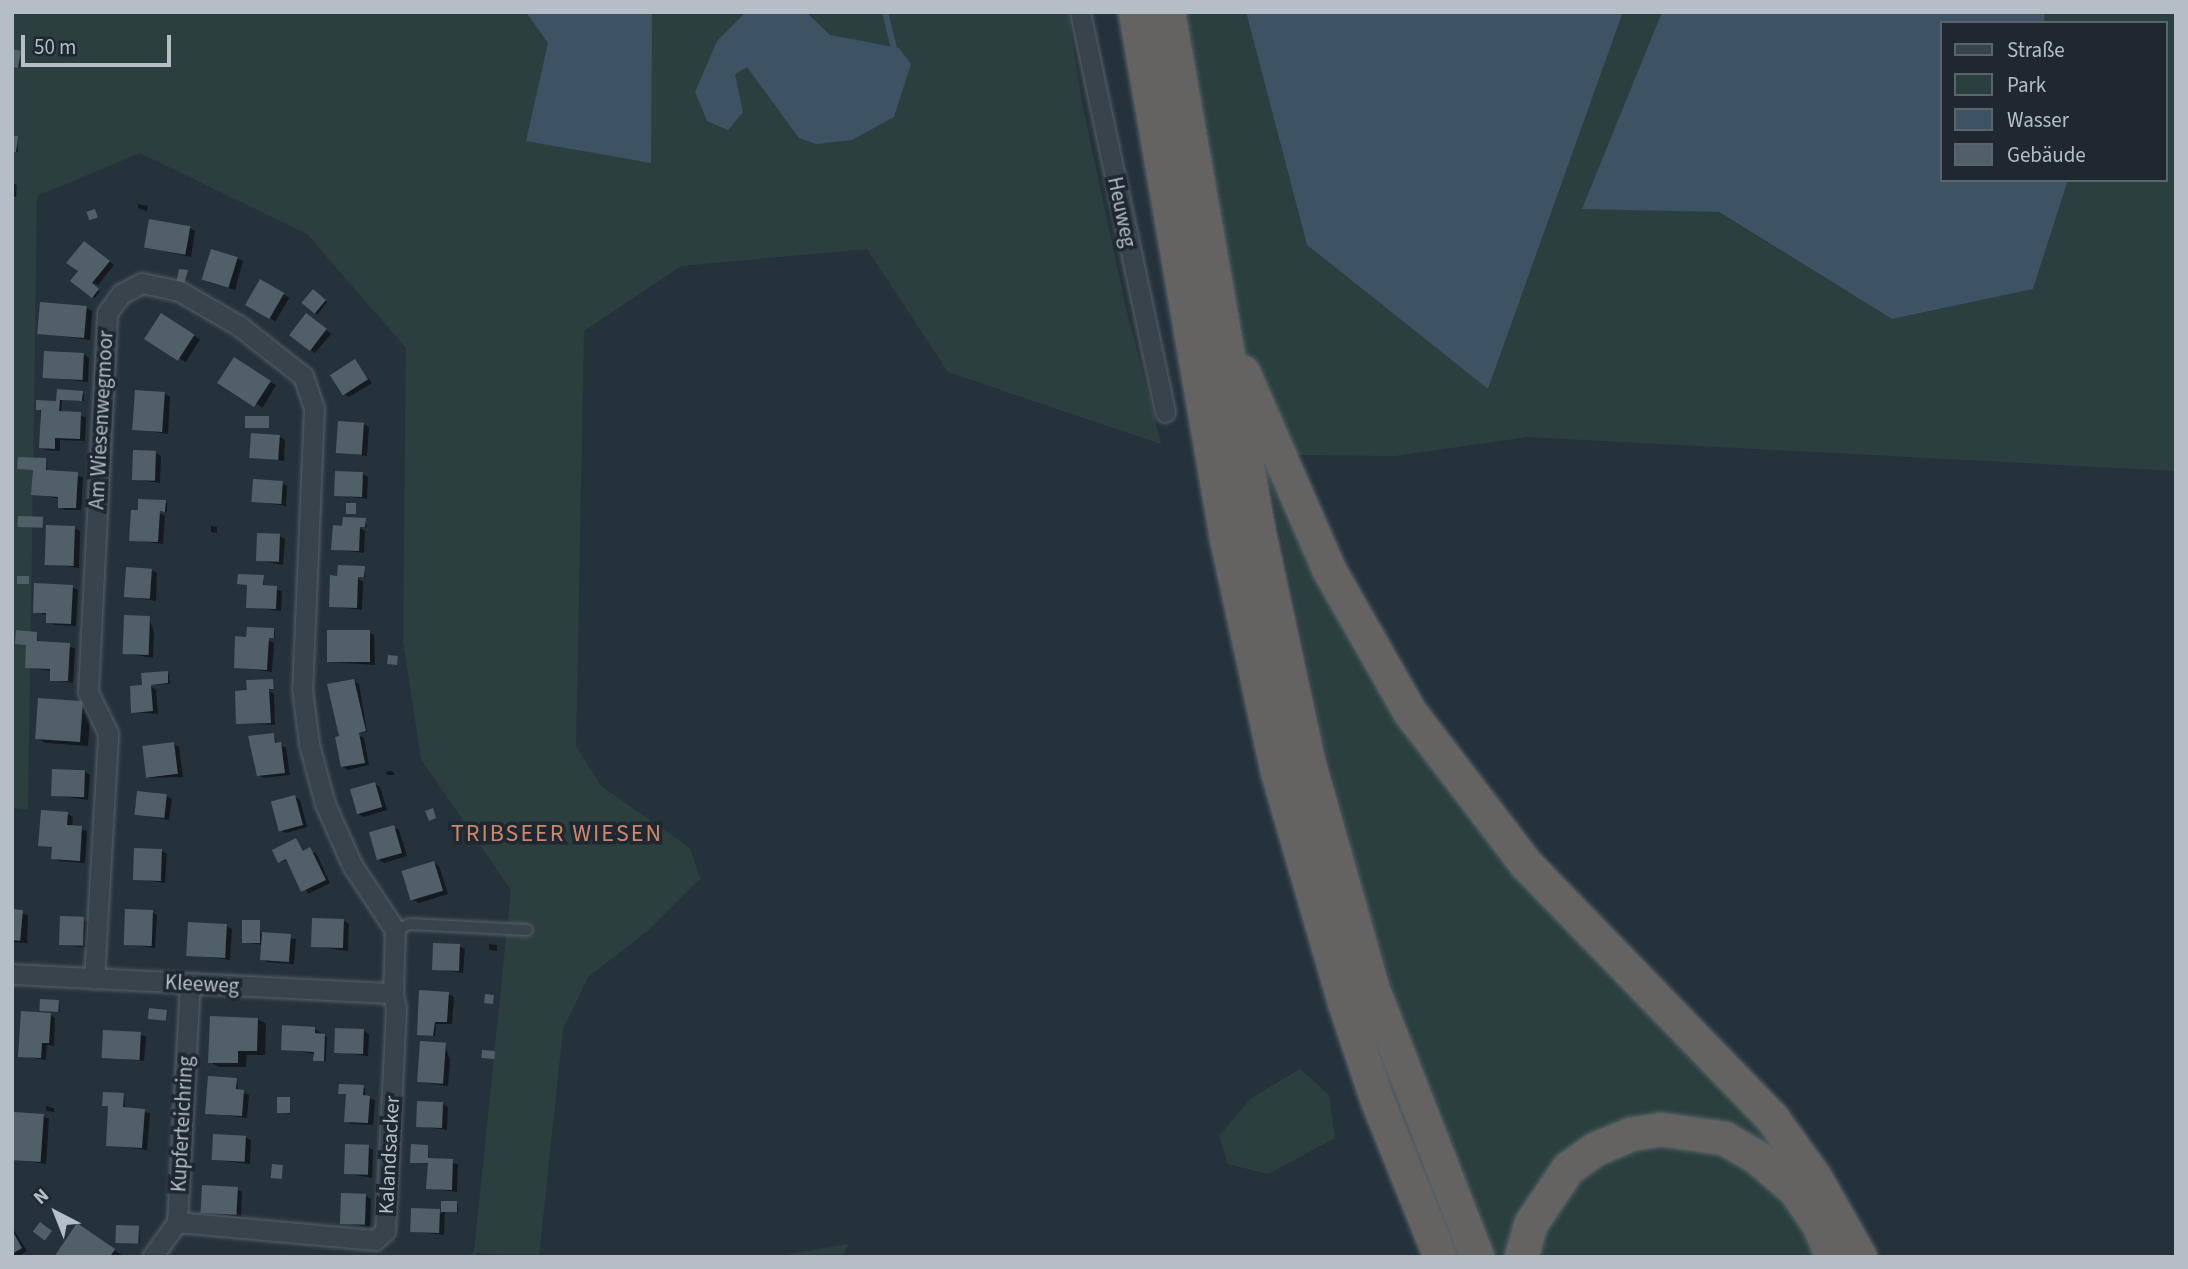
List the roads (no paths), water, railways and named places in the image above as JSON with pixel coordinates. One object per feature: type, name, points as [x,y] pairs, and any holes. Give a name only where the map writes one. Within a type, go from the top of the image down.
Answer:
[{"type":"highway","points":[[1135,12],[1226,537],[1277,771],[1344,1002],[1377,1100],[1440,1257]]},
{"type":"highway","points":[[1168,12],[1220,319],[1280,643],[1339,878],[1407,1087],[1477,1257]]},
{"type":"highway","points":[[1220,319],[1329,570],[1409,711],[1526,864],[1772,1118],[1814,1176],[1860,1257]]},
{"type":"highway","points":[[1521,1257],[1531,1223],[1568,1168],[1619,1139],[1660,1129],[1724,1138],[1758,1158],[1795,1190],[1825,1235],[1832,1257]]},
{"type":"street","name":"Heuweg","points":[[1080,12],[1165,412]]},
{"type":"street","name":"Am Wiesenwegmoor","points":[[94,979],[108,733],[88,692],[107,313],[121,294],[142,283],[179,291],[238,326],[303,376],[314,408],[302,689],[309,744],[326,804],[352,865],[395,930]]},
{"type":"street","points":[[393,993],[395,930]]},
{"type":"street","name":"Kleeweg","points":[[12,974],[393,993]]},
{"type":"street","name":"Kupferteichring","points":[[152,1257],[177,1222],[190,984]]},
{"type":"street","name":"Kalandsacker","points":[[177,1222],[375,1240],[385,1231],[396,1008],[393,993]]},
{"type":"lane","points":[[395,930],[410,924],[527,930]]},
{"type":"water","points":[[526,12],[652,12],[651,163],[526,141],[548,43]]},
{"type":"water","points":[[746,12],[806,12],[830,35],[899,48],[911,64],[894,117],[852,140],[816,144],[799,138],[747,67],[735,74],[743,112],[728,130],[707,121],[695,92],[717,41]]},
{"type":"water","points":[[1246,12],[1623,12],[1488,389],[1307,245]]},
{"type":"water","points":[[1662,12],[2045,12],[2044,21],[1940,21],[1940,182],[2067,182],[2033,289],[1892,319],[1719,212],[1582,209]]},
{"type":"waterway","points":[[885,12],[894,47]]},
{"type":"district","name":"TRIBSEER WIESEN","points":[[557,834]]}]
